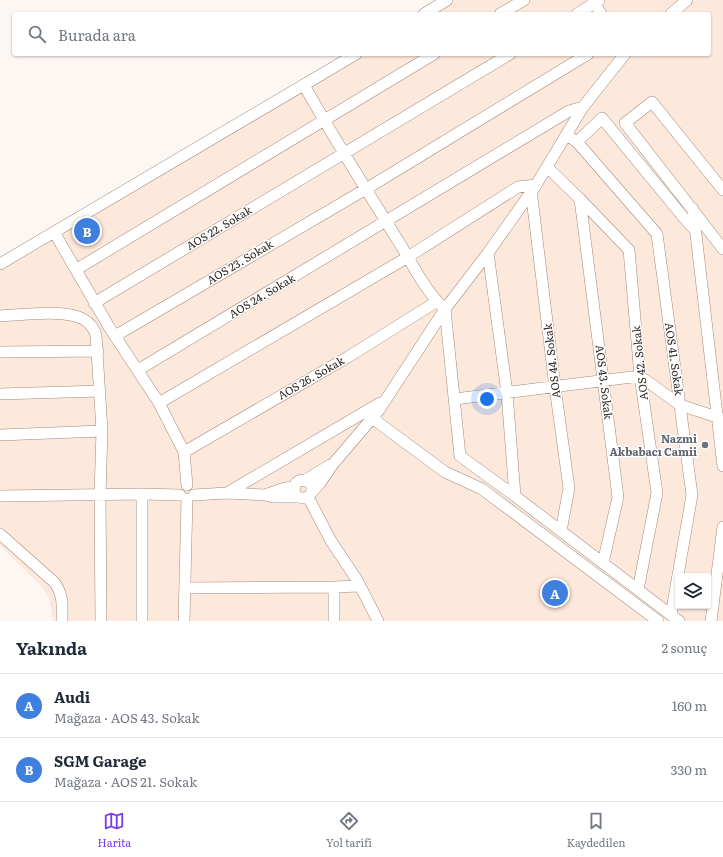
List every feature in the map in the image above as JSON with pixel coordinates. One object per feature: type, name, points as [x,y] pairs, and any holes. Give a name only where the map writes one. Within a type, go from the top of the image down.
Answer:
[{"type":"street","points":[[427,12],[447,0]]},
{"type":"street","points":[[503,12],[524,0]]},
{"type":"street","points":[[673,12],[687,0]]},
{"type":"street","points":[[580,12],[595,1],[601,12]]},
{"type":"street","points":[[0,264],[353,56]]},
{"type":"street","points":[[77,269],[431,56]]},
{"type":"street","name":"AOS 22. Sokak","points":[[94,303],[507,56]]},
{"type":"street","name":"AOS 23. Sokak","points":[[115,336],[366,189],[585,56]]},
{"type":"street","points":[[0,496],[142,494],[187,496],[227,493],[265,495],[273,497],[306,496],[320,483],[333,464],[385,401],[445,310],[488,253],[547,167],[583,107],[623,56]]},
{"type":"street","points":[[304,85],[436,302],[445,310],[460,456],[675,618]]},
{"type":"street","points":[[723,190],[652,102],[626,123],[723,249]]},
{"type":"street","name":"AOS 24. Sokak","points":[[138,370],[569,112],[583,107]]},
{"type":"street","points":[[577,142],[602,118],[695,230]]},
{"type":"street","name":"AOS 41. Sokak","points":[[567,135],[577,142],[657,234],[692,495],[675,618]]},
{"type":"street","name":"AOS 42. Sokak","points":[[547,167],[629,250],[640,376],[657,493],[638,590]]},
{"type":"street","points":[[159,403],[408,257],[518,187],[533,187]]},
{"type":"street","name":"AOS 44. Sokak","points":[[533,187],[555,387],[569,488],[561,531]]},
{"type":"street","name":"AOS 43. Sokak","points":[[580,199],[618,497],[603,564]]},
{"type":"street","points":[[693,209],[720,419],[723,466]]},
{"type":"street","points":[[54,232],[77,269],[94,303],[159,403],[184,452],[187,485],[193,488],[187,496],[184,621]]},
{"type":"street","points":[[488,253],[507,392],[515,496]]},
{"type":"street","name":"AOS 26. Sokak","points":[[184,452],[348,357],[436,302]]},
{"type":"street","points":[[0,316],[50,313],[72,316],[83,319],[93,327],[96,335],[102,431],[100,494],[101,621]]},
{"type":"street","points":[[0,352],[98,351]]},
{"type":"street","points":[[455,399],[640,376],[680,405],[720,419]]},
{"type":"street","points":[[0,394],[100,390]]},
{"type":"street","points":[[227,493],[385,401]]},
{"type":"street","points":[[372,418],[445,472],[482,489],[658,621]]},
{"type":"street","points":[[0,435],[102,431]]},
{"type":"street","points":[[265,495],[295,486],[298,482],[304,481],[327,466],[333,464]]},
{"type":"street","points":[[304,481],[310,484],[312,489],[306,496]]},
{"type":"street","points":[[295,486],[295,493],[306,496],[331,541],[360,586],[378,621]]},
{"type":"street","points":[[142,494],[142,621]]},
{"type":"street","points":[[711,621],[723,527]]},
{"type":"street","points":[[0,534],[54,582],[60,590],[62,599],[62,621]]},
{"type":"street","points":[[185,588],[360,586]]},
{"type":"street","points":[[334,587],[334,621]]},
{"type":"shaded area","points":[[434,0],[723,0],[723,621],[53,621],[47,594],[42,587],[0,545],[0,257],[87,208],[341,56],[711,56],[711,12],[416,12]]},
{"type":"place","name":"SGM Garage","points":[[87,231]]},
{"type":"place","name":"Nazmi Akbabacı Camii","points":[[705,445]]},
{"type":"place","name":"Audi","points":[[555,593]]}]
